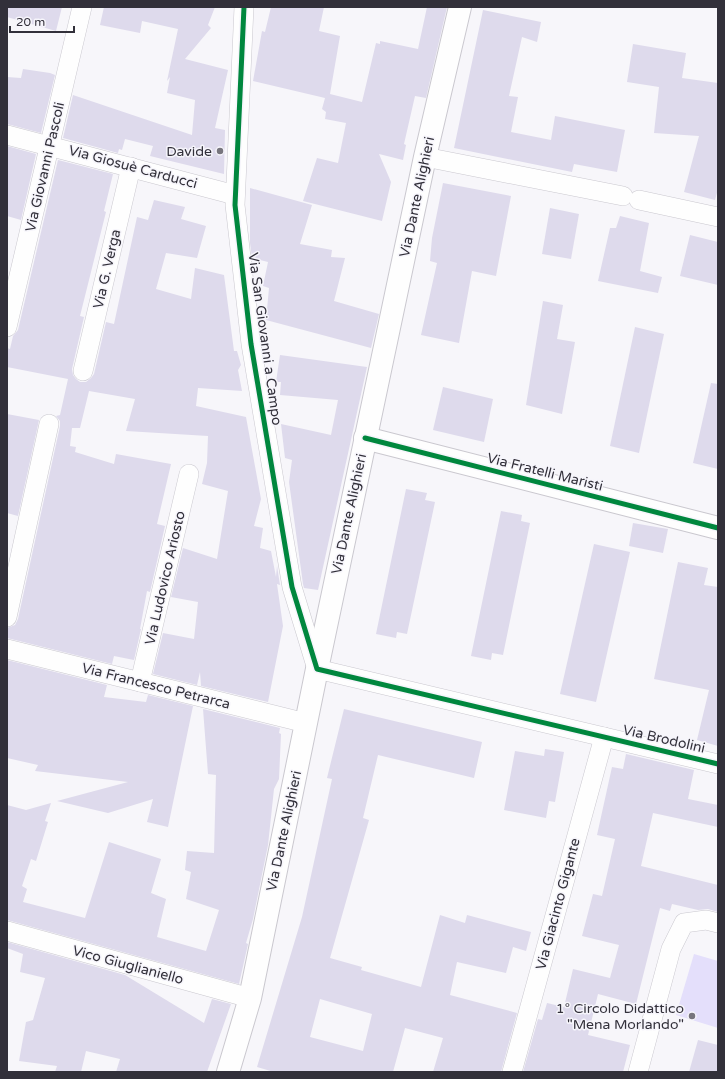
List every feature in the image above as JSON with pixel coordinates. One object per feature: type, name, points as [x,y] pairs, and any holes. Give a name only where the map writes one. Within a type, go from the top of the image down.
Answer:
[{"type":"main road","name":"Via Dante Alighieri","points":[[228,1072],[250,998],[365,438],[425,157],[460,7]]},
{"type":"main road","name":"Via Fratelli Maristi","points":[[365,438],[718,528]]},
{"type":"street","name":"Via Giovanni Pascoli","points":[[7,327],[82,7]]},
{"type":"street","name":"Via San Giovanni a Campo","points":[[244,7],[235,205],[251,344],[292,587],[317,669]]},
{"type":"street","name":"Via Giosuè Carducci","points":[[7,135],[235,195]]},
{"type":"street","points":[[425,157],[718,217]]},
{"type":"street","name":"Via G. Verga","points":[[83,371],[130,167]]},
{"type":"street","points":[[7,617],[49,424]]},
{"type":"street","name":"Via Ludovico Ariosto","points":[[140,682],[189,474]]},
{"type":"street","name":"Via Francesco Petrarca","points":[[7,649],[306,723]]},
{"type":"street","name":"Via Brodolini","points":[[317,669],[718,764]]},
{"type":"street","name":"Via Giacinto Gigante","points":[[512,1072],[604,737]]},
{"type":"street","points":[[638,1072],[671,949],[684,923],[706,920],[718,923]]},
{"type":"street","name":"Vico Giuglianiello","points":[[7,932],[250,998]]},
{"type":"shaded area","points":[[694,954],[718,961],[718,1028],[676,1015]]},
{"type":"building","points":[[7,7],[62,7],[56,31],[7,17]]},
{"type":"building","points":[[104,7],[215,7],[208,25],[211,28],[185,59],[228,70],[215,128],[225,130],[224,174],[150,156],[153,146],[125,139],[122,150],[119,149],[118,153],[63,138],[73,95],[192,135],[195,100],[167,93],[170,77],[167,81],[178,29],[142,21],[140,33],[100,25]]},
{"type":"building","points":[[271,7],[324,7],[319,31],[340,36],[330,94],[362,102],[376,43],[380,44],[380,41],[418,49],[427,7],[447,7],[426,98],[415,96],[404,144],[406,145],[403,160],[379,154],[391,182],[382,221],[303,201],[317,158],[338,163],[346,123],[325,119],[326,112],[322,109],[325,98],[253,81],[262,31],[265,32]]},
{"type":"building","points":[[483,10],[541,22],[537,42],[522,37],[509,96],[518,97],[511,132],[551,140],[555,116],[625,130],[617,172],[574,164],[572,172],[454,148]]},
{"type":"building","points":[[633,44],[686,53],[682,78],[718,83],[718,189],[715,200],[684,192],[699,136],[654,133],[659,87],[627,82]]},
{"type":"building","points":[[23,69],[55,75],[41,133],[7,124],[7,77],[21,78]]},
{"type":"building","points":[[7,146],[36,154],[21,220],[7,216]]},
{"type":"building","points":[[58,160],[113,174],[104,211],[106,212],[80,316],[84,317],[72,369],[73,375],[80,382],[86,382],[94,374],[106,322],[114,324],[137,217],[148,220],[154,200],[185,207],[181,219],[206,226],[197,258],[166,253],[156,289],[191,299],[195,268],[224,275],[234,351],[237,351],[241,365],[238,370],[242,391],[198,388],[196,406],[246,417],[261,499],[254,526],[263,528],[260,548],[271,551],[276,577],[277,566],[280,585],[277,584],[283,626],[268,702],[201,686],[200,672],[197,685],[153,674],[163,633],[194,639],[198,602],[171,597],[183,548],[217,559],[228,491],[202,484],[207,463],[208,436],[126,431],[135,399],[89,391],[80,428],[72,428],[70,446],[76,447],[75,452],[114,464],[116,454],[171,464],[157,524],[165,526],[150,592],[147,591],[134,660],[114,656],[112,664],[7,638],[7,628],[15,625],[18,619],[60,426],[60,421],[56,416],[60,415],[68,379],[7,367],[7,348],[10,349],[13,336],[18,330]]},
{"type":"building","points":[[443,183],[511,196],[496,276],[472,271],[459,343],[421,335],[437,263],[430,261],[432,238]]},
{"type":"building","points":[[250,188],[312,205],[300,244],[332,250],[331,257],[345,258],[334,301],[379,314],[371,348],[266,320],[269,288],[263,286],[268,262],[252,258],[250,243]]},
{"type":"building","points":[[550,208],[579,214],[571,259],[542,254]]},
{"type":"building","points":[[620,216],[649,223],[640,271],[662,277],[658,293],[598,281],[610,228],[616,228]]},
{"type":"building","points":[[690,235],[718,242],[718,285],[680,276]]},
{"type":"building","points":[[543,301],[563,305],[557,339],[575,342],[562,414],[526,405]]},
{"type":"building","points":[[635,327],[664,334],[639,453],[610,446]]},
{"type":"building","points":[[280,355],[367,367],[318,590],[304,588],[303,584],[289,482],[292,460],[285,458],[281,424],[331,435],[338,400],[280,395],[281,382],[276,382]]},
{"type":"building","points":[[711,383],[718,384],[718,469],[693,463]]},
{"type":"building","points":[[443,387],[493,399],[484,442],[433,430]]},
{"type":"building","points":[[7,414],[39,420],[18,516],[7,513]]},
{"type":"building","points":[[406,489],[427,493],[425,500],[435,502],[407,634],[397,632],[396,638],[376,634]]},
{"type":"building","points":[[501,511],[522,515],[521,521],[530,523],[503,655],[492,653],[491,660],[471,656]]},
{"type":"building","points":[[633,523],[668,529],[663,553],[629,546]]},
{"type":"building","points":[[594,544],[630,552],[596,702],[560,694]]},
{"type":"building","points":[[678,562],[708,568],[704,585],[718,587],[718,746],[697,740],[709,690],[654,679]]},
{"type":"building","points":[[7,660],[107,685],[104,697],[146,702],[148,695],[193,706],[168,827],[147,822],[153,799],[108,813],[57,801],[128,782],[35,771],[38,765],[7,758]]},
{"type":"building","points":[[203,709],[280,728],[279,733],[281,734],[279,779],[274,789],[268,845],[253,919],[246,943],[248,944],[239,984],[7,920],[7,805],[26,810],[51,803],[45,821],[48,822],[36,861],[31,859],[22,886],[27,889],[23,902],[85,918],[109,842],[161,859],[151,893],[166,899],[157,937],[206,951],[219,910],[186,899],[191,872],[185,870],[187,851],[214,853],[216,775],[208,774]]},
{"type":"building","points":[[344,709],[482,742],[474,778],[378,755],[363,818],[369,820],[330,958],[362,967],[361,970],[421,987],[440,915],[465,923],[467,915],[531,932],[526,951],[513,947],[506,973],[457,962],[450,995],[517,1013],[501,1072],[433,1072],[443,1038],[405,1028],[393,1072],[274,1072],[257,1067],[302,917],[332,779],[327,778]],"holes":[[[320,999],[372,1014],[363,1051],[310,1037]]]},
{"type":"building","points":[[545,749],[564,752],[555,802],[549,801],[546,818],[504,810],[515,751],[544,756]]},
{"type":"building","points":[[626,754],[694,770],[688,799],[718,805],[718,827],[653,813],[641,866],[718,885],[718,912],[708,909],[698,910],[672,904],[670,911],[660,908],[636,1004],[598,994],[588,1035],[630,1045],[623,1072],[523,1072],[538,1019],[542,1020],[547,1003],[564,1007],[573,969],[610,978],[619,945],[582,936],[593,894],[602,896],[615,839],[597,835],[612,767],[623,769]]},
{"type":"building","points":[[7,942],[125,975],[204,1023],[212,999],[231,1004],[207,1072],[116,1072],[120,1059],[86,1051],[81,1072],[55,1072],[57,1066],[19,1061],[26,1022],[33,1020],[45,978],[20,972],[23,954],[7,948]]},
{"type":"building","points":[[698,1040],[718,1045],[718,1072],[689,1072]]},
{"type":"cycle path","points":[[244,7],[235,205],[251,344],[292,587],[317,669],[718,764]]},
{"type":"cycle path","points":[[365,438],[718,528]]},
{"type":"place","name":"Davide","points":[[220,151]]},
{"type":"place","name":"1° Circolo Didattico \"Mena Morlando\"","points":[[692,1016]]}]
